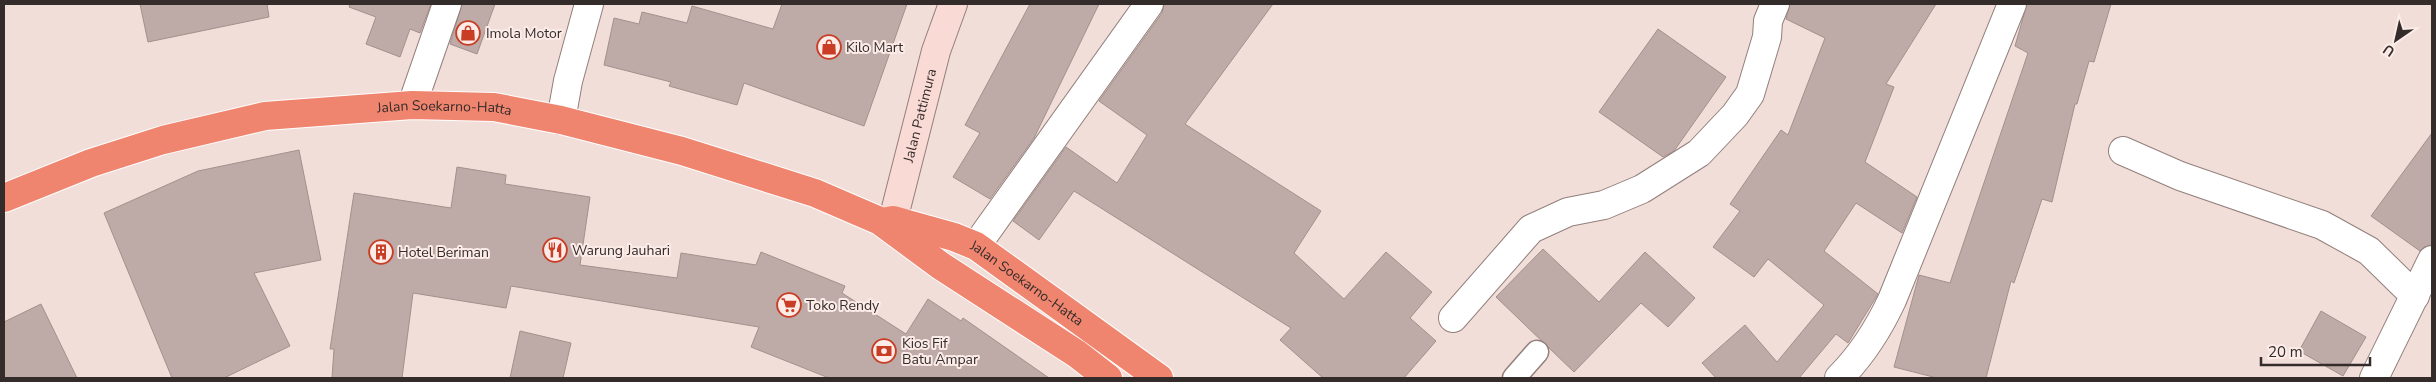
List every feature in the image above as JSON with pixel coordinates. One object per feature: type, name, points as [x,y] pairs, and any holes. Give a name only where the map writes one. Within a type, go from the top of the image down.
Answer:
[{"type":"highway","name":"Jalan Soekarno-Hatta","points":[[4,198],[91,163],[163,140],[266,116],[412,105],[494,107],[561,120],[682,151],[815,193],[888,224],[954,237],[976,246],[1159,378]]},
{"type":"highway","name":"Jalan Soekarno-Hatta","points":[[888,224],[936,262],[1078,354],[1108,378]]},
{"type":"street","points":[[412,105],[447,4]]},
{"type":"street","points":[[561,120],[568,81],[589,4]]},
{"type":"street","name":"Jalan Pattimura","points":[[888,224],[936,51],[953,4]]},
{"type":"street","points":[[976,246],[1149,4]]},
{"type":"street","points":[[1453,318],[1531,229],[1568,212],[1604,205],[1642,189],[1698,153],[1735,115],[1750,94],[1766,44],[1768,21],[1775,4]]},
{"type":"street","points":[[1839,378],[1863,352],[1878,330],[1892,300],[2012,4]]},
{"type":"street","points":[[2123,151],[2180,176],[2322,225],[2370,251],[2414,296]]},
{"type":"street","points":[[2374,378],[2432,260]]},
{"type":"lane","points":[[1514,378],[1537,352]]},
{"type":"building","points":[[140,4],[267,4],[269,17],[148,42]]},
{"type":"building","points":[[350,4],[431,4],[420,33],[410,29],[400,57],[366,44],[376,17],[349,7]]},
{"type":"building","name":"Imola Motor","points":[[462,4],[495,4],[477,54],[450,44]]},
{"type":"building","points":[[782,4],[907,4],[864,126],[744,83],[737,105],[669,86],[671,82],[604,65],[614,18],[639,24],[642,12],[687,23],[692,6],[773,29]]},
{"type":"building","points":[[1030,4],[1099,4],[1034,138],[990,199],[953,177],[980,133],[965,125]]},
{"type":"building","points":[[1164,4],[1273,4],[1185,124],[1321,211],[1294,253],[1344,299],[1386,252],[1432,292],[1410,318],[1436,341],[1404,378],[1323,378],[1280,340],[1291,328],[1074,191],[1039,240],[1013,221],[1066,147],[1117,183],[1147,135],[1099,101],[1162,13]]},
{"type":"building","points":[[1790,4],[1936,4],[1886,84],[1894,87],[1865,162],[1917,197],[1902,233],[1856,203],[1824,251],[1878,294],[1848,343],[1836,334],[1799,378],[1716,378],[1702,363],[1745,325],[1777,362],[1824,305],[1768,259],[1754,277],[1713,247],[1740,211],[1730,204],[1781,130],[1788,135],[1825,38],[1786,19]]},
{"type":"building","points":[[2027,4],[2111,4],[2094,62],[2089,61],[2077,104],[2075,104],[2052,202],[2042,199],[2014,283],[2011,281],[1986,378],[1937,378],[1894,367],[1919,275],[1950,283],[2028,53],[2015,46]]},
{"type":"building","points":[[1658,29],[1726,77],[1674,151],[1663,157],[1599,112]]},
{"type":"building","points":[[2432,133],[2432,245],[2424,247],[2420,251],[2371,216]]},
{"type":"building","points":[[299,150],[321,260],[254,273],[290,346],[224,378],[172,378],[104,213],[198,171]]},
{"type":"building","points":[[457,167],[506,175],[505,184],[590,197],[580,265],[677,278],[681,253],[756,265],[761,252],[845,286],[842,293],[906,334],[928,299],[961,321],[963,318],[1049,378],[829,378],[751,347],[759,327],[511,286],[506,308],[413,293],[402,378],[332,378],[334,349],[330,349],[354,193],[451,208]]},
{"type":"building","points":[[1543,249],[1599,302],[1645,252],[1695,298],[1668,327],[1641,303],[1574,372],[1496,297]]},
{"type":"building","points":[[41,304],[77,378],[4,378],[4,322]]},
{"type":"building","points":[[2321,311],[2366,337],[2343,376],[2299,351]]},
{"type":"building","points":[[520,331],[571,343],[563,378],[510,378]]},
{"type":"place","name":"Imola Motor","points":[[468,33]]},
{"type":"place","name":"Kilo Mart","points":[[829,47]]},
{"type":"place","name":"Warung Jauhari","points":[[555,250]]},
{"type":"place","name":"Hotel Beriman","points":[[381,252]]},
{"type":"place","name":"Toko Rendy","points":[[789,305]]},
{"type":"place","name":"Kios Fif Batu Ampar","points":[[884,351]]}]
